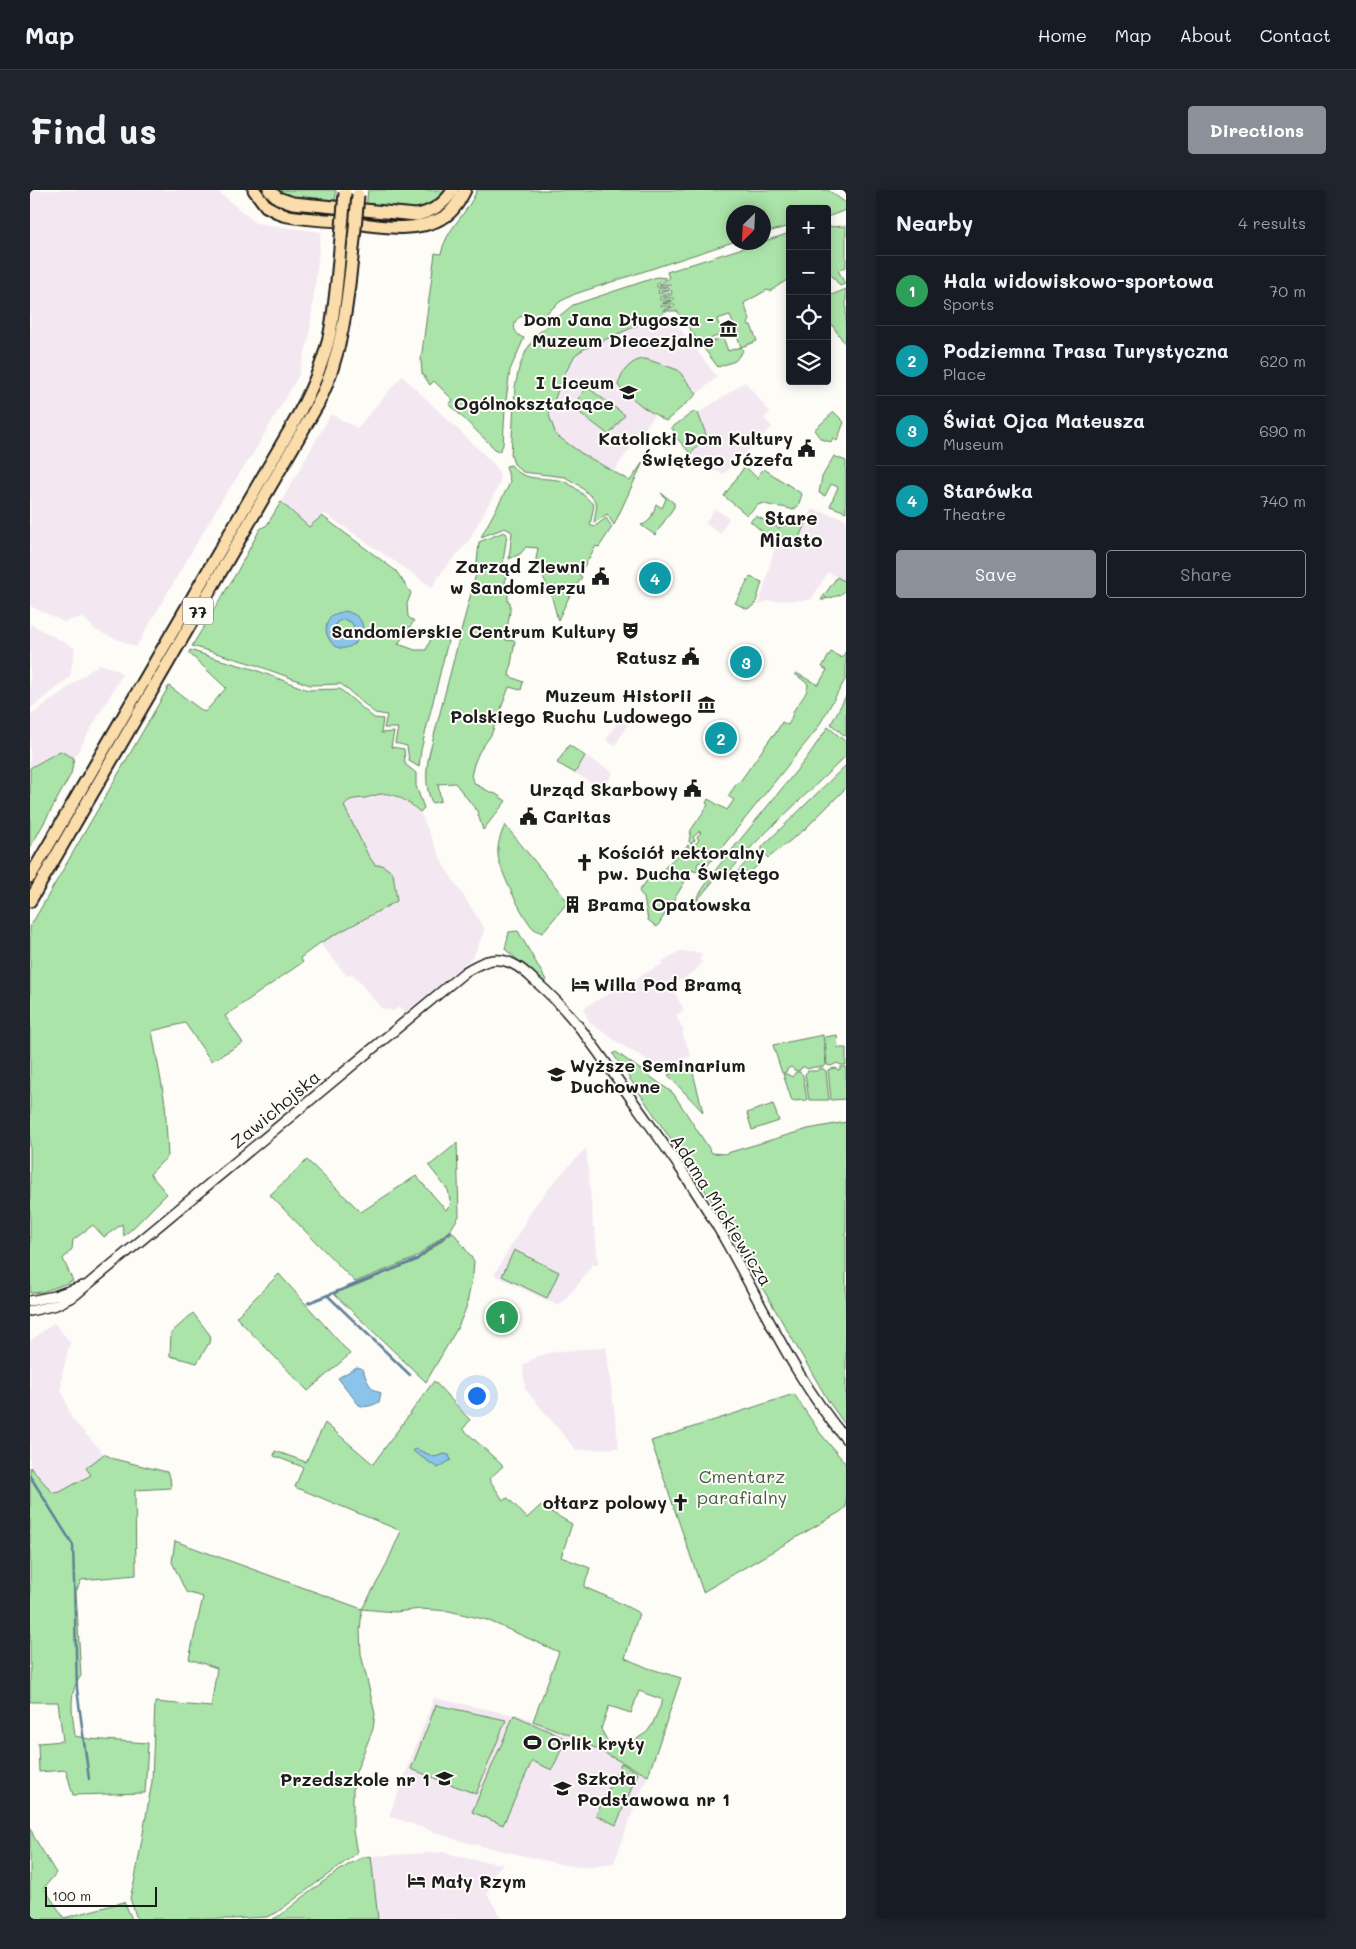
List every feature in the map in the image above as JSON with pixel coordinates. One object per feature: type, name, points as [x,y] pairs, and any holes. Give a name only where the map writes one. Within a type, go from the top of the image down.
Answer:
[{"type":"main road","points":[[254,190],[266,206],[283,214],[397,227],[432,223],[444,217],[459,202],[465,190]]},
{"type":"main road","points":[[268,190],[278,198],[293,203],[416,215],[435,209],[444,202],[453,190]]},
{"type":"main road","name":"77","points":[[30,877],[307,399],[320,369],[329,334],[345,192]]},
{"type":"main road","name":"77","points":[[30,901],[318,404],[331,373],[341,340],[348,299],[358,192]]},
{"type":"street","name":"Zawichojska","points":[[30,1311],[56,1305],[74,1296],[465,972],[486,961]]},
{"type":"street","name":"Adama Mickiewicza","points":[[486,961],[506,961],[518,967],[552,996],[582,1029],[697,1193],[717,1225],[806,1385],[825,1414],[846,1439]]},
{"type":"street","name":"Zawichojska","points":[[30,1301],[54,1296],[86,1285]]},
{"type":"shaded area","points":[[30,190],[216,190],[256,223],[321,232],[309,338],[298,377],[254,452],[223,498],[136,647],[95,630],[83,617],[64,622],[30,606]]},
{"type":"shaded area","name":"I Liceum Ogólnokształcące","points":[[668,313],[717,377],[668,419],[658,410],[614,471],[581,453],[556,435],[549,415],[562,379],[575,355],[584,349]]},
{"type":"shaded area","points":[[402,376],[494,464],[500,478],[499,485],[468,542],[444,569],[432,587],[325,514],[309,527],[281,502],[331,414],[357,428]]},
{"type":"shaded area","points":[[745,382],[770,412],[764,418],[772,427],[723,474],[712,470],[693,455],[676,439],[673,432],[674,429]]},
{"type":"shaded area","points":[[715,509],[729,518],[720,534],[705,523]]},
{"type":"shaded area","points":[[812,509],[846,519],[846,582],[828,572],[811,600],[767,601],[759,605],[774,551],[783,540],[794,547]]},
{"type":"shaded area","points":[[30,624],[75,648],[70,677],[30,709]]},
{"type":"shaded area","points":[[99,664],[118,670],[122,675],[74,758],[60,751],[30,768],[30,716]]},
{"type":"shaded area","points":[[619,719],[628,724],[615,746],[606,740]]},
{"type":"shaded area","points":[[585,756],[613,772],[603,790],[575,773]]},
{"type":"shaded area","points":[[382,794],[392,795],[403,800],[420,812],[444,866],[485,929],[473,957],[406,1012],[399,1007],[393,1011],[381,1008],[353,974],[347,976],[320,943],[397,900],[368,855],[344,806],[346,802],[354,799]]},
{"type":"shaded area","points":[[680,951],[701,953],[703,955],[699,959],[702,963],[694,972],[671,986],[684,1010],[676,1015],[684,1031],[682,1032],[691,1056],[660,1067],[620,1044],[590,1023],[584,1011],[585,1007],[662,964],[662,961]]},
{"type":"shaded area","points":[[586,1148],[592,1224],[595,1229],[598,1265],[592,1265],[577,1286],[559,1305],[556,1305],[494,1275],[533,1208]]},
{"type":"shaded area","points":[[54,1323],[70,1342],[62,1375],[61,1389],[72,1419],[104,1454],[86,1468],[91,1475],[60,1492],[53,1493],[30,1467],[30,1341]]},
{"type":"shaded area","points":[[606,1347],[619,1448],[576,1450],[525,1389],[523,1365],[538,1356],[552,1352]]},
{"type":"shaded area","name":"Szkoła Podstawowa nr 1","points":[[434,1698],[514,1715],[517,1714],[570,1735],[648,1776],[637,1800],[614,1863],[583,1867],[569,1866],[460,1841],[389,1816]]},
{"type":"shaded area","name":"Mały Rzym","points":[[443,1852],[469,1859],[503,1864],[496,1871],[487,1894],[502,1919],[378,1919],[371,1856]]},
{"type":"green space","points":[[274,190],[336,190],[335,205],[292,201]]},
{"type":"green space","points":[[368,190],[448,190],[427,210],[366,208]]},
{"type":"green space","points":[[477,190],[828,190],[846,203],[846,210],[831,216],[831,205],[786,205],[786,227],[771,231],[771,205],[726,205],[726,244],[575,294],[561,301],[536,322],[530,317],[519,317],[516,321],[515,330],[518,335],[524,338],[510,370],[503,445],[500,451],[497,451],[449,404],[453,400],[434,381],[430,385],[422,373],[421,360],[435,253],[441,254],[447,236],[473,199]]},
{"type":"green space","points":[[846,226],[846,267],[838,270],[845,284],[840,286],[831,274],[831,227]]},
{"type":"green space","points":[[786,234],[786,281],[770,291],[767,290],[744,303],[750,321],[748,322],[749,325],[751,325],[757,341],[741,347],[730,315],[717,319],[722,334],[700,343],[677,311],[665,311],[675,306],[674,304],[663,304],[674,300],[673,298],[662,298],[672,294],[671,290],[660,291],[670,287],[670,284],[659,285],[669,278],[667,272],[736,250],[771,250],[771,239]]},
{"type":"green space","points":[[657,277],[666,278],[657,284],[657,287],[668,286],[659,289],[658,293],[670,293],[660,297],[660,300],[671,300],[661,304],[661,306],[672,306],[663,310],[663,314],[584,349],[575,355],[562,379],[549,415],[556,435],[581,453],[630,481],[643,462],[614,525],[607,514],[594,523],[597,504],[577,484],[565,477],[523,472],[514,464],[511,455],[515,387],[519,368],[526,351],[537,334],[573,305]]},
{"type":"green space","points":[[846,289],[846,345],[831,324],[831,295]]},
{"type":"green space","points":[[723,337],[728,351],[741,347],[743,351],[735,361],[718,367],[702,346]]},
{"type":"green space","points":[[641,359],[678,370],[697,394],[666,421],[643,407],[618,385],[626,369]]},
{"type":"green space","points":[[587,387],[625,415],[609,435],[572,407]]},
{"type":"green space","points":[[695,411],[698,413],[708,440],[702,444],[700,443],[691,454],[673,434],[674,430],[671,428]]},
{"type":"green space","points":[[834,412],[844,422],[837,441],[833,438],[831,442],[821,439],[814,430]]},
{"type":"green space","points":[[834,456],[846,461],[846,512],[830,506],[838,487],[831,484],[825,496],[819,493],[822,477]]},
{"type":"green space","points":[[511,465],[516,471],[528,477],[562,481],[571,485],[594,505],[590,525],[594,527],[606,518],[612,527],[599,547],[596,546],[579,575],[582,577],[569,597],[558,620],[552,598],[536,559],[538,548],[526,547],[520,554],[509,559],[512,532],[505,528],[481,537],[508,487],[510,481],[506,466]]},
{"type":"green space","points":[[745,466],[758,479],[758,475],[764,469],[802,494],[798,506],[793,510],[770,506],[764,503],[758,505],[747,515],[724,496]]},
{"type":"green space","points":[[661,493],[674,503],[674,507],[655,535],[641,525],[649,520],[656,504],[662,508],[666,499]]},
{"type":"green space","points":[[281,502],[309,527],[322,516],[396,571],[411,593],[407,604],[408,617],[414,621],[398,644],[415,650],[426,650],[433,634],[448,641],[421,750],[419,767],[409,761],[407,746],[395,743],[398,728],[384,728],[387,715],[375,713],[341,684],[310,685],[253,664],[192,646],[237,572],[260,529],[267,525]]},
{"type":"green space","points":[[756,516],[779,528],[793,520],[806,522],[794,548],[783,540],[778,545],[750,521]]},
{"type":"green space","points":[[504,532],[507,534],[503,562],[506,564],[505,587],[508,587],[508,602],[510,602],[506,640],[515,641],[509,676],[523,682],[521,690],[509,687],[491,735],[479,752],[474,764],[471,776],[475,784],[506,801],[483,830],[477,811],[455,783],[438,784],[441,801],[432,803],[427,785],[427,773],[429,755],[476,574],[479,542]]},
{"type":"green space","points":[[750,577],[762,582],[755,605],[747,609],[735,603]]},
{"type":"green space","points":[[837,577],[846,582],[846,590],[840,595],[826,599],[826,597],[824,600],[821,600]]},
{"type":"green space","points":[[190,650],[253,669],[308,690],[340,689],[374,718],[383,719],[381,733],[394,732],[391,747],[404,749],[405,764],[416,773],[416,786],[424,808],[420,812],[402,799],[386,794],[353,799],[346,803],[344,806],[368,855],[375,865],[382,865],[393,873],[397,901],[320,943],[300,958],[303,962],[225,1016],[243,1043],[211,1061],[185,1023],[152,1031],[165,1103],[168,1156],[150,1174],[167,1194],[124,1236],[122,1224],[104,1237],[93,1225],[73,1240],[72,1249],[63,1259],[73,1281],[42,1292],[30,1293],[30,927],[169,686],[204,712],[226,688],[189,653]]},
{"type":"green space","points":[[846,651],[846,678],[817,729],[707,866],[699,862],[697,865],[698,870],[696,872],[692,870],[657,927],[648,920],[644,898],[639,891],[653,873],[656,876],[688,845],[691,849],[699,840],[697,837],[700,831],[693,837],[695,840],[691,844],[689,841],[691,830],[708,805],[706,803],[708,799],[727,810],[734,800],[728,796],[774,736],[782,722],[788,725],[794,710],[805,695],[808,684],[795,674],[818,685],[827,670],[822,667],[831,652],[842,658]]},
{"type":"green space","points":[[846,696],[846,737],[831,724]]},
{"type":"green space","points":[[828,727],[846,742],[846,756],[754,844],[724,878],[719,874],[690,909],[713,873],[806,759]]},
{"type":"green space","points":[[569,745],[585,756],[575,773],[557,763]]},
{"type":"green space","points":[[60,751],[74,758],[71,774],[30,848],[30,768]]},
{"type":"green space","points":[[846,765],[846,788],[805,829],[768,858],[762,851],[762,847]]},
{"type":"green space","points":[[505,825],[568,902],[542,933],[534,929],[524,916],[499,862],[498,851]]},
{"type":"green space","points":[[756,852],[763,860],[744,878],[736,873]]},
{"type":"green space","points":[[518,931],[546,980],[543,982],[505,949],[509,932]]},
{"type":"green space","points":[[823,1035],[826,1065],[807,1069],[802,1067],[796,1071],[791,1067],[782,1073],[773,1045]]},
{"type":"green space","points":[[837,1035],[838,1048],[846,1048],[846,1065],[837,1063],[831,1066],[827,1065],[825,1037]]},
{"type":"green space","points":[[616,1052],[673,1093],[712,1153],[724,1154],[808,1129],[846,1122],[846,1426],[829,1402],[707,1193],[613,1054]]},
{"type":"green space","points":[[694,1064],[695,1067],[692,1069],[703,1112],[668,1075]]},
{"type":"green space","points":[[841,1067],[846,1067],[846,1099],[831,1100],[828,1070],[835,1068],[839,1070]]},
{"type":"green space","points":[[819,1069],[826,1071],[829,1100],[809,1100],[805,1074],[808,1071],[817,1071]]},
{"type":"green space","points":[[796,1072],[800,1072],[803,1075],[807,1100],[792,1101],[783,1074],[792,1077]]},
{"type":"green space","points":[[773,1104],[779,1121],[752,1130],[747,1113]]},
{"type":"green space","points":[[457,1143],[459,1216],[451,1229],[415,1258],[355,1282],[270,1195],[307,1160],[361,1212],[416,1176],[446,1210],[451,1205],[448,1190],[429,1166]]},
{"type":"green space","points":[[453,1232],[474,1261],[473,1274],[466,1308],[458,1327],[426,1382],[334,1294],[416,1261]]},
{"type":"green space","points":[[514,1250],[559,1272],[547,1298],[502,1276]]},
{"type":"green space","points":[[279,1274],[350,1354],[308,1391],[236,1317]]},
{"type":"green space","points":[[193,1313],[210,1335],[209,1343],[197,1363],[170,1356],[171,1333]]},
{"type":"green space","points":[[434,1381],[470,1420],[463,1429],[503,1466],[489,1479],[503,1500],[508,1498],[527,1518],[540,1506],[572,1524],[561,1557],[590,1568],[584,1587],[639,1613],[625,1658],[648,1668],[681,1678],[648,1776],[570,1735],[533,1721],[559,1652],[487,1620],[449,1611],[421,1609],[395,1612],[362,1609],[384,1570],[401,1531],[295,1487],[303,1467],[274,1456],[275,1451],[306,1462],[325,1423],[373,1464]],"holes":[[[639,1691],[663,1700],[647,1732],[621,1750],[608,1742],[601,1729],[609,1706],[631,1713]]]},
{"type":"green space","name":"Cmentarz parafialny","points":[[794,1394],[820,1433],[846,1464],[846,1507],[703,1592],[651,1441]]},
{"type":"green space","points":[[104,1454],[114,1459],[167,1472],[170,1477],[171,1488],[135,1490],[136,1575],[81,1580],[76,1592],[81,1676],[72,1697],[72,1713],[75,1736],[89,1739],[148,1743],[145,1793],[73,1795],[66,1770],[39,1772],[38,1743],[63,1741],[58,1702],[30,1702],[30,1467],[53,1493],[60,1492],[91,1475],[86,1468]]},
{"type":"green space","points":[[175,1541],[362,1609],[360,1631],[361,1654],[375,1714],[373,1729],[353,1779],[353,1831],[357,1853],[276,1913],[267,1917],[137,1919],[130,1898],[152,1782],[155,1702],[211,1707],[217,1668],[189,1659],[203,1597],[186,1592],[172,1562]]},
{"type":"green space","points":[[436,1705],[506,1720],[476,1794],[411,1769]]},
{"type":"green space","points":[[514,1715],[566,1739],[552,1770],[532,1761],[503,1825],[472,1812]]},
{"type":"green space","points":[[621,1763],[638,1773],[616,1825],[596,1815]]},
{"type":"green space","points":[[30,1827],[56,1873],[44,1888],[64,1918],[124,1902],[132,1919],[30,1919]]},
{"type":"green space","points":[[371,1856],[378,1919],[273,1919],[281,1915],[338,1871],[362,1858]]},
{"type":"water","points":[[345,611],[357,616],[362,624],[362,632],[358,640],[351,646],[343,648],[335,646],[328,637],[327,625],[332,615]],"holes":[[[344,619],[352,623],[355,630],[351,637],[345,640],[338,638],[334,630],[337,622]]]},
{"type":"water","points":[[357,1367],[363,1369],[371,1387],[381,1393],[379,1402],[374,1405],[359,1405],[338,1378]]},
{"type":"water","points":[[416,1449],[435,1457],[444,1454],[449,1455],[451,1460],[438,1468],[414,1452],[413,1450]]},
{"type":"waterway","points":[[308,1303],[416,1260],[451,1231]]},
{"type":"waterway","points":[[327,1295],[410,1375]]},
{"type":"waterway","points":[[30,1476],[73,1545],[77,1689],[89,1779]]},
{"type":"place","name":"Dom Jana Długosza - Muzeum Diecezjalne","points":[[728,329]]},
{"type":"place","name":"I Liceum Ogólnokształcące","points":[[628,392]]},
{"type":"place","name":"Katolicki Dom Kultury Świętego Józefa","points":[[807,448]]},
{"type":"place","name":"Zarząd Zlewni w Sandomierzu","points":[[600,576]]},
{"type":"place","name":"Starówka","points":[[655,578]]},
{"type":"place","name":"Sandomierskie Centrum Kultury","points":[[630,631]]},
{"type":"place","name":"Ratusz","points":[[691,657]]},
{"type":"place","name":"Świat Ojca Mateusza","points":[[746,662]]},
{"type":"place","name":"Muzeum Historii Polskiego Ruchu Ludowego","points":[[706,705]]},
{"type":"place","name":"Podziemna Trasa Turystyczna","points":[[721,738]]},
{"type":"place","name":"Urząd Skarbowy","points":[[692,789]]},
{"type":"place","name":"Caritas","points":[[529,816]]},
{"type":"place","name":"Kościół rektoralny pw. Ducha Świętego","points":[[584,862]]},
{"type":"place","name":"Brama Opatowska","points":[[573,904]]},
{"type":"place","name":"Willa Pod Bramą","points":[[580,984]]},
{"type":"place","name":"Wyższe Seminarium Duchowne","points":[[556,1075]]},
{"type":"place","name":"Hala widowiskowo-sportowa","points":[[502,1317]]},
{"type":"place","name":"ołtarz polowy","points":[[681,1502]]},
{"type":"place","name":"Orlik kryty","points":[[533,1743]]},
{"type":"place","name":"Przedszkole nr 1","points":[[444,1779]]},
{"type":"place","name":"Szkoła Podstawowa nr 1","points":[[563,1788]]},
{"type":"place","name":"Mały Rzym","points":[[417,1881]]},
{"type":"district","name":"Stare Miasto","points":[[791,528]]}]
